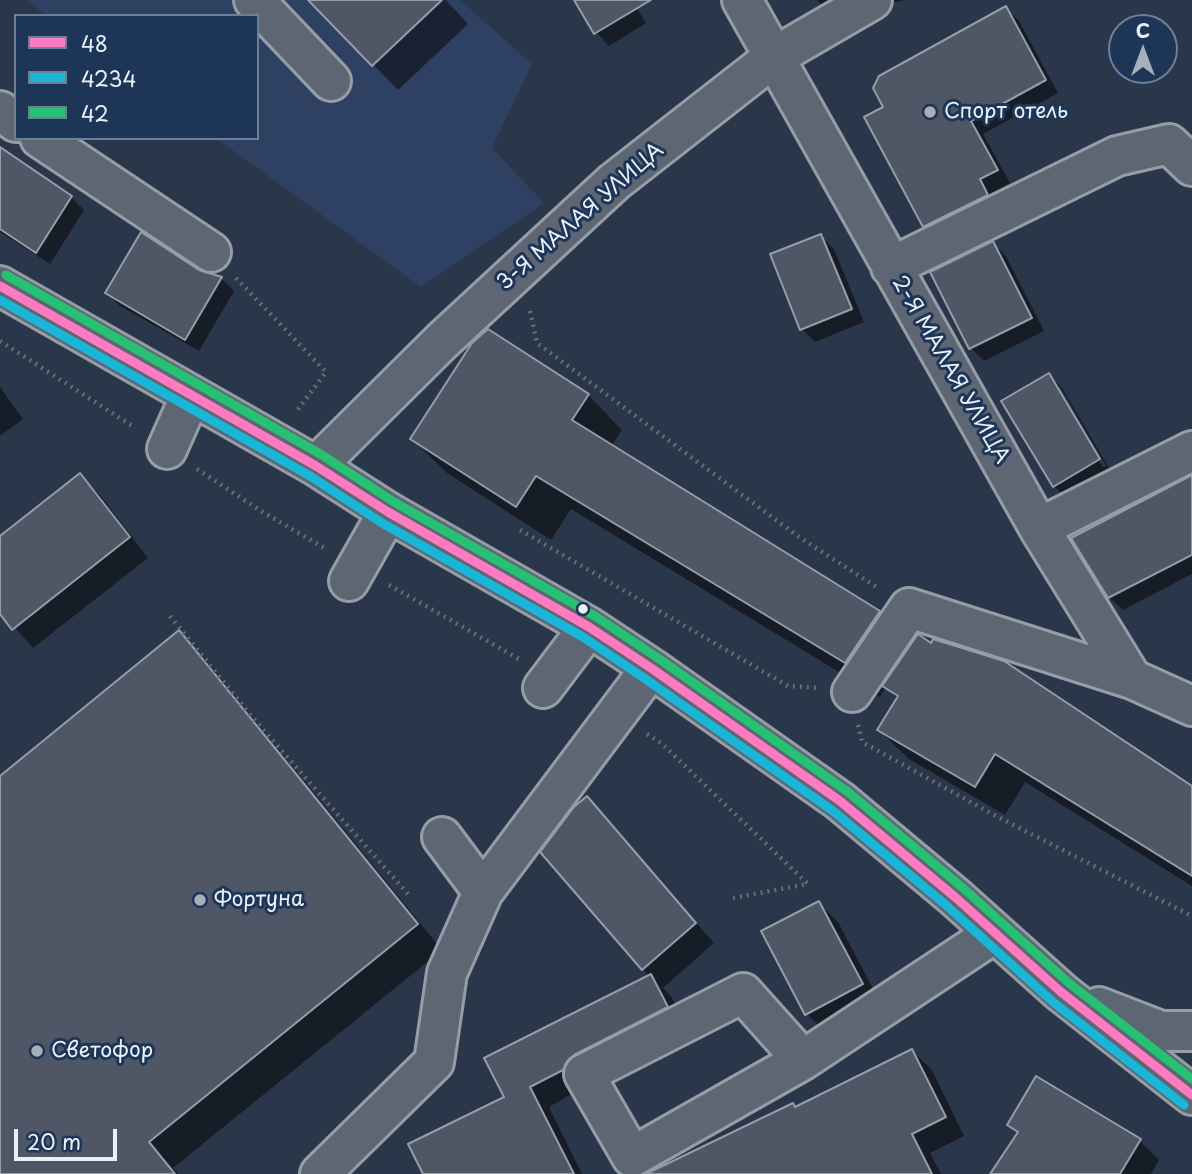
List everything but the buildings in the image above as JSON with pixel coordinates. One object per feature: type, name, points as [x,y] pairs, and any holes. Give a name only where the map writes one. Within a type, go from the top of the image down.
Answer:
[{"type":"street","points":[[254,0],[331,81]]},
{"type":"street","name":"2-Я МАЛАЯ УЛИЦА","points":[[742,0],[1039,528],[1132,679]]},
{"type":"street","name":"3-Я МАЛАЯ УЛИЦА","points":[[316,466],[614,182],[774,57],[872,0]]},
{"type":"street","points":[[43,140],[211,252]]},
{"type":"street","points":[[891,267],[1117,156],[1170,144],[1192,166]]},
{"type":"street","points":[[0,286],[316,466],[388,512],[589,627],[651,668],[840,801],[1061,992],[1192,1095]]},
{"type":"street","points":[[178,456],[191,395]]},
{"type":"street","points":[[1039,528],[1192,451]]},
{"type":"street","points":[[341,566],[388,512]]},
{"type":"street","points":[[852,692],[909,608],[1132,679],[1192,706]]},
{"type":"street","points":[[535,675],[589,627]]},
{"type":"street","points":[[320,1174],[434,1062],[447,973],[483,892],[651,668]]},
{"type":"street","points":[[442,836],[483,892]]},
{"type":"street","points":[[803,1060],[743,993],[584,1074],[632,1157],[803,1060],[995,933]]},
{"type":"street","points":[[1061,992],[1161,1031],[1192,1031]]},
{"type":"path","points":[[211,252],[326,372],[293,416]]},
{"type":"path","points":[[520,269],[537,342],[799,537],[909,608]]},
{"type":"path","points":[[0,341],[134,427]]},
{"type":"path","points":[[178,456],[341,566]]},
{"type":"path","points":[[520,530],[788,685],[852,692],[862,742],[996,816],[1192,916]]},
{"type":"path","points":[[389,585],[535,675]]},
{"type":"path","points":[[170,616],[252,717],[408,894]]},
{"type":"path","points":[[637,728],[661,743],[808,884],[733,898]]},
{"type":"shaded area","points":[[25,0],[460,0],[532,64],[492,148],[544,203],[421,287],[219,140],[259,140],[259,14],[44,14]]},
{"type":"transit line","name":"42","points":[[6,275],[322,455],[394,502],[595,616],[658,658],[848,792],[963,888],[1069,983],[1192,1079]]},
{"type":"transit line","name":"48","points":[[0,286],[316,466],[388,512],[589,627],[651,668],[840,801],[955,897],[1061,992],[1192,1095]]},
{"type":"transit line","name":"4234","points":[[0,300],[310,476],[382,523],[583,637],[644,678],[833,811],[947,906],[1053,1002],[1184,1105]]},
{"type":"place","name":"Спорт отель","points":[[930,112]]},
{"type":"place","name":"Фортуна","points":[[200,900]]},
{"type":"place","name":"Светофор","points":[[37,1051]]}]
